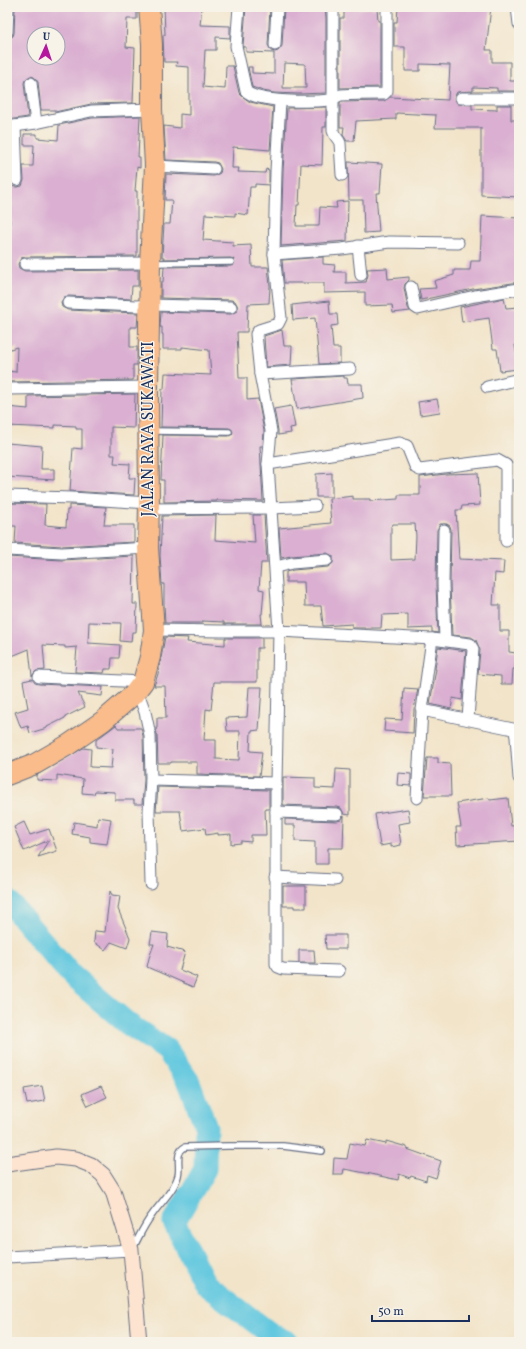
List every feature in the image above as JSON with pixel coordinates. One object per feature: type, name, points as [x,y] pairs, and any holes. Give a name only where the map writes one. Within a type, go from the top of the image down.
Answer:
[{"type":"highway","name":"JALAN RAYA SUKAWATI","points":[[138,688],[150,657],[154,630],[148,548],[150,263],[155,166],[152,110],[152,44],[149,7]]},
{"type":"highway","points":[[7,775],[35,764],[68,745],[103,721],[138,688]]},
{"type":"main road","points":[[7,1164],[56,1157],[76,1159],[91,1165],[103,1175],[113,1191],[131,1250],[139,1342]]},
{"type":"street","points":[[7,32],[8,7]]},
{"type":"street","points":[[239,7],[236,46],[246,91],[255,96],[280,100],[332,100],[339,96],[386,93],[387,7]]},
{"type":"street","points":[[275,45],[277,7]]},
{"type":"street","points":[[333,7],[333,131],[340,143],[342,175]]},
{"type":"street","points":[[517,7],[519,24]]},
{"type":"street","points":[[31,83],[36,123]]},
{"type":"street","points":[[461,98],[519,98]]},
{"type":"street","points":[[280,100],[276,171],[274,254],[281,318],[278,324],[257,331],[256,334],[260,374],[271,431],[268,464],[276,567],[279,631],[276,783],[276,964],[283,970],[339,971]]},
{"type":"street","points":[[17,180],[11,126],[36,123],[91,111],[152,110]]},
{"type":"street","points":[[155,166],[214,169]]},
{"type":"street","points":[[274,254],[342,249],[389,242],[458,242]]},
{"type":"street","points":[[358,246],[361,275]]},
{"type":"street","points":[[25,264],[150,263]]},
{"type":"street","points":[[411,287],[415,307],[418,308],[475,296],[519,289]]},
{"type":"street","points":[[68,303],[231,308]]},
{"type":"street","points":[[260,374],[350,369]]},
{"type":"street","points":[[487,387],[519,379]]},
{"type":"street","points":[[7,389],[148,387]]},
{"type":"street","points":[[268,464],[400,443],[407,446],[416,468],[420,470],[497,460],[506,465],[506,541]]},
{"type":"street","points":[[7,496],[72,498],[149,506],[271,508],[314,506]]},
{"type":"street","points":[[444,530],[443,584],[445,640]]},
{"type":"street","points":[[7,550],[62,553],[148,548]]},
{"type":"street","points":[[276,567],[292,563],[327,560]]},
{"type":"street","points":[[154,630],[279,631],[432,639],[468,643],[473,649],[468,719]]},
{"type":"street","points":[[417,798],[422,710],[432,639]]},
{"type":"street","points":[[39,677],[138,688],[150,735],[151,884]]},
{"type":"street","points":[[422,710],[510,728],[516,732],[519,778]]},
{"type":"street","points":[[151,780],[276,783]]},
{"type":"street","points":[[276,812],[336,814]]},
{"type":"street","points":[[276,877],[335,880]]},
{"type":"street","points":[[7,1257],[131,1250]]},
{"type":"lane","points":[[150,263],[231,262]]},
{"type":"lane","points":[[148,432],[229,432]]},
{"type":"lane","points":[[131,1250],[151,1216],[172,1189],[178,1175],[179,1153],[185,1147],[283,1146],[322,1151]]},
{"type":"building","points":[[15,7],[137,7],[137,19],[127,19],[126,47],[135,48],[133,103],[91,104],[55,112],[55,110],[41,110],[38,82],[34,77],[30,76],[24,83],[28,117],[7,120],[7,42],[8,39],[13,36]]},
{"type":"building","points":[[164,7],[202,7],[200,25],[230,26],[230,38],[216,37],[216,50],[205,50],[203,87],[225,89],[226,66],[233,66],[239,93],[250,102],[273,107],[270,150],[233,147],[232,168],[239,168],[238,172],[265,173],[266,169],[269,170],[269,185],[255,184],[255,187],[250,187],[248,215],[235,213],[235,216],[205,214],[203,240],[233,242],[233,246],[251,245],[252,267],[268,267],[270,286],[269,303],[248,304],[247,332],[237,332],[239,378],[247,378],[247,400],[258,399],[264,431],[263,446],[260,446],[263,501],[217,500],[164,502],[164,480],[161,480],[163,435],[229,436],[233,432],[229,428],[161,427],[162,389],[164,389],[165,373],[211,375],[209,350],[182,347],[182,349],[163,349],[163,334],[162,327],[160,327],[161,312],[231,314],[237,311],[238,307],[235,301],[231,300],[161,298],[161,282],[163,282],[164,267],[231,266],[235,262],[231,258],[164,259],[164,257],[162,257],[164,224],[170,224],[172,200],[165,200],[166,174],[214,176],[220,173],[221,169],[218,163],[214,162],[166,160],[164,126],[180,128],[180,114],[189,115],[189,67],[176,66],[177,62],[164,62]]},
{"type":"building","points":[[246,7],[270,7],[268,45],[271,51],[275,52],[282,46],[284,7],[325,7],[326,93],[274,93],[252,87],[248,67],[252,67],[252,73],[274,74],[274,53],[246,52],[246,47],[243,47]],"holes":[[[284,63],[305,64],[306,88],[283,88]]]},
{"type":"building","points":[[398,7],[491,7],[486,50],[492,50],[492,62],[510,62],[510,81],[519,81],[519,91],[497,91],[497,88],[473,87],[473,91],[457,92],[454,98],[458,104],[472,105],[472,109],[497,110],[497,105],[511,105],[511,120],[519,120],[519,197],[481,195],[481,128],[435,128],[436,115],[396,113],[396,119],[356,121],[354,141],[347,141],[343,135],[344,127],[340,127],[340,103],[342,102],[384,101],[390,97],[448,100],[450,65],[420,64],[420,71],[405,71],[405,47],[394,47],[394,22],[397,22]]},
{"type":"building","points":[[377,8],[378,21],[380,21],[380,87],[340,88],[340,18],[344,18],[344,9]]},
{"type":"building","points":[[326,107],[326,127],[323,127],[322,165],[301,164],[299,205],[297,205],[296,226],[319,226],[320,207],[337,208],[336,202],[348,201],[347,241],[281,246],[283,171],[287,108]]},
{"type":"building","points":[[140,116],[138,157],[140,157],[140,168],[137,167],[135,191],[137,191],[137,256],[25,257],[21,258],[18,264],[19,268],[25,271],[138,270],[138,286],[132,286],[131,299],[68,296],[64,297],[61,302],[62,307],[68,310],[138,313],[137,327],[130,327],[130,347],[137,347],[137,365],[133,365],[133,380],[7,382],[7,371],[16,372],[17,347],[7,350],[7,255],[10,220],[7,220],[7,186],[22,186],[24,180],[23,166],[33,166],[34,145],[24,145],[24,134],[37,134],[37,138],[58,140],[59,125],[92,118]]},
{"type":"building","points":[[348,162],[382,164],[380,193],[376,193],[379,232],[364,233],[363,200],[349,200]]},
{"type":"building","points":[[482,216],[519,218],[519,282],[473,289],[421,300],[419,289],[436,288],[434,281],[454,275],[454,270],[470,270],[471,261],[480,261]]},
{"type":"building","points":[[323,257],[323,264],[335,265],[334,272],[346,272],[346,283],[366,282],[368,275],[367,269],[387,268],[388,279],[409,277],[409,280],[405,284],[404,288],[410,311],[393,313],[392,305],[365,306],[365,292],[324,293],[324,283],[284,283],[282,260]]},
{"type":"building","points":[[504,298],[506,308],[519,307],[519,345],[515,345],[519,369],[500,371],[497,349],[493,349],[489,318],[462,322],[460,307]]},
{"type":"building","points":[[329,301],[330,314],[337,314],[338,325],[331,326],[333,348],[340,348],[340,363],[319,364],[315,318],[293,320],[292,305]]},
{"type":"building","points":[[282,330],[284,346],[292,346],[291,365],[266,367],[264,336]]},
{"type":"building","points":[[344,376],[344,378],[347,378],[348,384],[362,384],[363,398],[297,409],[292,379]]},
{"type":"building","points":[[135,394],[134,428],[111,427],[111,455],[115,455],[114,463],[130,464],[129,478],[135,478],[134,495],[70,491],[73,448],[82,449],[82,429],[76,429],[76,426],[55,425],[55,428],[7,426],[7,407],[28,409],[28,396]]},
{"type":"building","points":[[437,399],[440,412],[420,415],[418,402]]},
{"type":"building","points":[[291,406],[295,427],[290,428],[291,433],[278,435],[274,409]]},
{"type":"building","points":[[7,443],[42,446],[41,469],[54,469],[54,480],[7,477]]},
{"type":"building","points":[[332,473],[332,497],[316,497],[316,474]]},
{"type":"building","points":[[478,473],[480,505],[462,506],[461,510],[456,510],[459,559],[504,561],[503,574],[495,573],[493,605],[500,605],[500,631],[509,631],[509,652],[516,653],[512,684],[501,684],[501,676],[478,674],[480,650],[476,640],[471,637],[452,635],[450,584],[451,530],[450,526],[447,524],[440,524],[437,530],[436,584],[438,633],[432,632],[432,628],[408,629],[408,614],[382,615],[381,628],[352,628],[352,624],[323,626],[321,606],[305,606],[304,582],[286,582],[286,572],[328,567],[333,563],[333,556],[327,553],[281,558],[279,528],[331,523],[329,499],[353,496],[353,499],[370,499],[370,501],[398,499],[398,495],[420,495],[420,477],[446,474]],"holes":[[[393,524],[415,524],[415,559],[391,560],[391,526]]]},
{"type":"building","points":[[7,503],[46,504],[45,525],[66,527],[67,510],[69,510],[69,505],[106,507],[104,525],[134,525],[134,542],[62,546],[15,543],[16,526],[7,526]]},
{"type":"building","points":[[216,515],[215,540],[255,543],[253,515],[264,515],[267,563],[261,563],[259,589],[264,590],[261,614],[262,624],[224,624],[224,622],[202,621],[202,623],[165,623],[164,584],[162,584],[160,556],[162,516]]},
{"type":"building","points":[[134,556],[133,604],[137,604],[136,632],[132,632],[131,642],[120,641],[121,623],[89,622],[88,643],[120,645],[119,658],[112,658],[111,669],[105,669],[104,673],[75,672],[77,647],[65,648],[65,646],[43,645],[45,670],[36,671],[32,676],[29,649],[12,656],[9,648],[7,648],[7,599],[9,569],[7,569],[7,557],[62,560]]},
{"type":"building","points":[[165,637],[188,638],[187,642],[225,645],[225,638],[262,638],[262,648],[257,648],[257,682],[214,682],[211,710],[206,709],[204,740],[216,740],[216,759],[239,760],[240,731],[227,731],[226,718],[247,717],[249,687],[262,687],[259,730],[251,731],[250,751],[262,752],[259,776],[197,774],[197,762],[158,763],[156,728],[157,718],[166,718],[165,686],[154,686],[158,674]]},
{"type":"building","points":[[438,647],[466,651],[462,700],[453,698],[451,709],[430,704]]},
{"type":"building","points":[[32,679],[35,683],[39,684],[103,687],[102,696],[78,693],[85,707],[47,728],[30,733],[28,726],[21,728],[15,712],[28,708],[23,681]]},
{"type":"building","points":[[404,688],[418,689],[414,709],[413,733],[384,731],[385,719],[402,720]]},
{"type":"building","points":[[116,725],[118,728],[141,728],[143,736],[144,780],[142,804],[134,804],[134,800],[115,800],[115,792],[95,791],[94,794],[82,793],[83,779],[57,775],[57,781],[37,780],[37,775],[83,748],[91,749],[90,767],[111,768],[113,749],[96,747],[96,740]]},
{"type":"building","points":[[427,758],[438,758],[438,763],[450,764],[451,796],[424,796]]},
{"type":"building","points":[[336,769],[350,770],[350,815],[344,814],[341,808],[337,807],[283,805],[283,777],[315,778],[315,788],[335,789]]},
{"type":"building","points":[[398,773],[411,774],[411,786],[397,785]]},
{"type":"building","points":[[158,787],[269,790],[269,809],[265,809],[266,835],[251,835],[251,842],[241,841],[241,843],[231,844],[231,834],[218,835],[218,833],[206,835],[205,828],[183,831],[180,811],[156,811]]},
{"type":"building","points":[[489,798],[490,800],[508,798],[511,826],[519,825],[519,841],[457,845],[456,827],[461,827],[457,803]]},
{"type":"building","points":[[408,809],[410,822],[398,824],[401,845],[391,847],[391,844],[380,846],[375,814]]},
{"type":"building","points":[[344,816],[343,848],[328,848],[328,864],[315,864],[315,842],[295,841],[295,825],[285,825],[285,819],[337,821],[341,820]]},
{"type":"building","points":[[98,817],[111,819],[107,844],[90,842],[90,837],[72,834],[74,822],[97,826]]},
{"type":"building","points":[[24,822],[30,835],[49,829],[57,851],[38,857],[49,840],[24,851],[14,827]]},
{"type":"building","points":[[283,886],[306,886],[306,908],[283,906]]},
{"type":"building","points":[[110,891],[112,895],[120,896],[118,909],[130,938],[127,948],[111,942],[105,950],[94,942],[95,931],[105,932]]},
{"type":"building","points":[[152,932],[168,934],[167,947],[185,952],[180,970],[197,977],[193,987],[147,967],[154,944],[150,944]]},
{"type":"building","points":[[325,935],[346,935],[346,949],[326,949]]},
{"type":"building","points":[[299,950],[314,950],[315,963],[299,963]]},
{"type":"building","points":[[42,1086],[45,1101],[27,1104],[24,1089]]},
{"type":"building","points":[[101,1086],[107,1097],[88,1106],[82,1094]]},
{"type":"building","points":[[367,1140],[386,1144],[386,1141],[407,1147],[407,1149],[441,1161],[436,1178],[427,1175],[426,1181],[399,1174],[398,1180],[344,1169],[343,1174],[333,1174],[334,1158],[347,1159],[350,1143],[365,1146]]},
{"type":"waterway","points":[[7,900],[72,976],[128,1024],[167,1050],[189,1082],[206,1127],[205,1169],[174,1222],[205,1284],[272,1335],[287,1342]]}]
